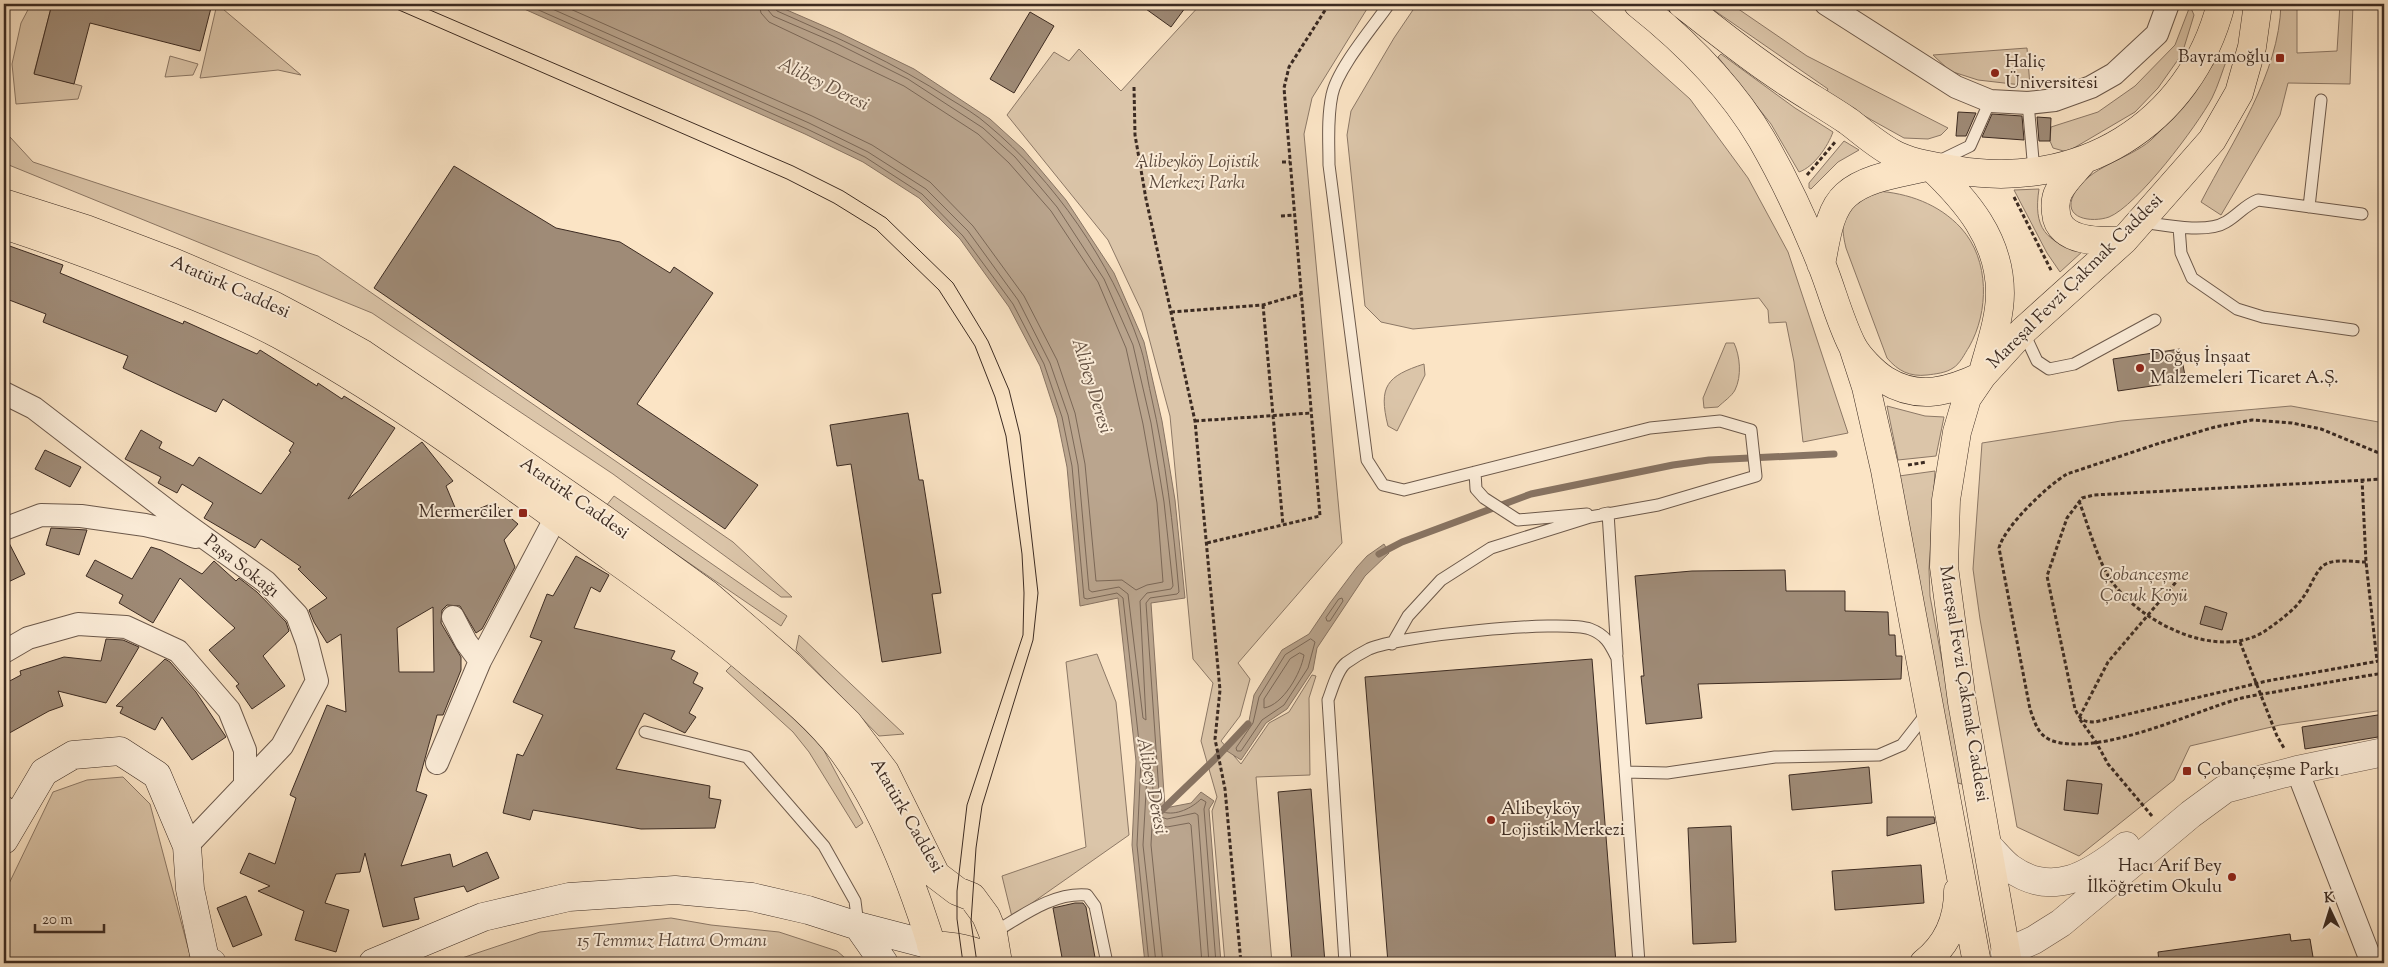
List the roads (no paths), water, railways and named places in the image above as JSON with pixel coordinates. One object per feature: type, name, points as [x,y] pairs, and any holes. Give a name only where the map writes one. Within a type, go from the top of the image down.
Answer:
[{"type":"main road","name":"Mareşal Fevzi Çakmak Caddesi","points":[[1638,4],[1681,40],[1704,64],[1722,85],[1753,128],[1787,188],[1821,264],[1852,347],[1866,388],[1883,462],[1958,864],[1992,961]]},
{"type":"main road","points":[[1682,4],[1772,72],[1897,156],[1930,166],[1982,175],[2035,172],[2084,161],[2128,139],[2146,126],[2166,106],[2202,56],[2222,4]]},
{"type":"main road","name":"Mareşal Fevzi Çakmak Caddesi","points":[[1992,961],[2000,908],[1962,702],[1944,567],[1946,500],[1957,432],[1967,398],[1982,376],[2023,331],[2133,231],[2212,140],[2227,116],[2241,84],[2252,47],[2258,4]]},
{"type":"main road","points":[[2084,161],[2059,191],[2055,204],[2056,218],[2065,232],[2083,239],[2106,242],[2133,231]]},
{"type":"main road","points":[[1821,264],[1828,230],[1835,212],[1845,196],[1874,180],[1930,166]]},
{"type":"main road","points":[[1852,347],[1885,380],[1906,390],[1935,392],[1954,389],[1982,376],[1997,320],[2000,294],[1999,272],[1993,250],[1973,211],[1959,194],[1930,166]]},
{"type":"main road","name":"Atatürk Caddesi","points":[[4,203],[86,229],[173,262],[273,305],[320,330],[363,354],[445,409],[707,594],[789,665],[848,723],[885,772],[936,875],[957,891],[972,897],[986,916],[993,933],[998,963]]},
{"type":"main road","name":"Atatürk Caddesi","points":[[4,225],[126,268],[277,333],[386,398],[701,621],[778,686],[820,725],[856,772],[884,823],[914,894],[934,954]]},
{"type":"main road","points":[[4,840],[10,812],[44,772],[73,755],[120,752],[157,776],[187,846],[190,889],[208,962]]},
{"type":"main road","points":[[1992,961],[2034,940],[2062,922],[2191,814],[2225,789],[2297,770],[2384,752]]},
{"type":"main road","points":[[1988,846],[2010,868],[2029,877],[2050,882],[2067,882],[2103,864],[2203,785],[2218,778],[2264,771],[2297,770]]},
{"type":"main road","points":[[1924,963],[1938,951],[1948,937],[1958,904],[1958,864]]},
{"type":"main road","points":[[373,963],[483,918],[569,897],[675,890],[752,897],[808,910],[934,954],[960,947],[975,951],[992,959],[994,963]]},
{"type":"main road","points":[[858,926],[884,963]]},
{"type":"street","points":[[1826,4],[1942,79],[1990,101],[2028,104],[2055,100],[2091,87],[2114,74],[2157,34],[2168,4]]},
{"type":"street","name":"Paşa Sokağı","points":[[4,393],[34,408],[266,582],[297,614],[308,642],[317,681],[282,746],[187,846]]},
{"type":"street","points":[[4,528],[41,515],[81,516],[145,525],[208,540]]},
{"type":"street","points":[[437,763],[480,661],[556,517]]},
{"type":"street","points":[[454,617],[466,642],[480,661]]},
{"type":"street","points":[[4,652],[28,638],[78,624],[126,627],[178,650],[229,710],[245,750],[244,785]]},
{"type":"street","points":[[2297,770],[2372,963]]},
{"type":"lane","points":[[1389,4],[1346,66],[1332,94],[1329,125],[1329,165],[1366,460],[1384,485],[1404,490],[1650,428],[1720,421],[1751,430],[1756,476],[1658,505],[1590,516],[1491,548],[1441,580],[1408,616],[1392,644]]},
{"type":"lane","points":[[2309,206],[2321,100]]},
{"type":"lane","points":[[1930,166],[1970,146],[1990,101]]},
{"type":"lane","points":[[2028,104],[2031,151],[2035,172]]},
{"type":"lane","points":[[2133,231],[2209,226],[2225,223],[2247,204],[2258,200],[2362,214]]},
{"type":"lane","points":[[2179,227],[2181,253],[2192,278],[2238,309],[2263,317],[2353,330]]},
{"type":"lane","points":[[2023,331],[2037,362],[2049,369],[2074,364],[2155,320]]},
{"type":"lane","points":[[1475,472],[1476,489],[1484,498],[1518,520],[1570,514],[1608,513]]},
{"type":"lane","points":[[1608,513],[1639,963]]},
{"type":"lane","points":[[1345,963],[1328,700],[1344,665],[1369,649],[1420,637],[1571,626],[1590,629],[1607,638],[1617,658]]},
{"type":"lane","points":[[1625,772],[1667,773],[1775,757],[1879,755],[1902,745],[1929,711]]},
{"type":"lane","points":[[644,732],[747,757],[824,846],[855,901],[858,926]]},
{"type":"lane","points":[[993,933],[1045,903],[1076,894],[1087,895],[1095,906],[1107,963]]},
{"type":"water","name":"Alibey Deresi","points":[[513,4],[773,4],[840,33],[914,69],[990,119],[1023,149],[1066,200],[1114,273],[1144,342],[1162,421],[1175,500],[1185,598],[1151,603],[1165,808],[1191,803],[1201,792],[1214,801],[1209,809],[1221,963],[1145,963],[1132,845],[1136,761],[1118,598],[1080,606],[1067,467],[1057,418],[1040,366],[1009,307],[960,239],[919,198],[863,162],[805,134]]},
{"type":"water","points":[[1384,544],[1389,553],[1365,576],[1317,648],[1313,670],[1287,709],[1266,723],[1241,760],[1227,751],[1249,721],[1254,695],[1282,650],[1309,634],[1357,567],[1367,556]]},
{"type":"waterway","points":[[1379,554],[1402,542],[1531,494],[1673,465],[1709,460],[1834,454]]},
{"type":"waterway","name":"Alibey Deresi","points":[[1160,812],[1248,724]]},
{"type":"tram line","points":[[385,4],[787,179],[834,203],[876,229],[939,290],[975,346],[995,397],[1006,436],[1022,554],[1024,593],[1023,635],[967,805],[957,891],[957,919],[963,963]]},
{"type":"tram line","points":[[416,4],[793,166],[843,191],[886,218],[953,283],[988,341],[1009,390],[1020,435],[1038,593],[1033,640],[982,806],[976,848],[971,922],[977,963]]},
{"type":"place","name":"Bayramoğlu","points":[[2280,58]]},
{"type":"place","name":"Haliç Üniversitesi","points":[[1995,73]]},
{"type":"place","name":"Doğuş İnşaat Malzemeleri Ticaret A.Ş.","points":[[2140,368]]},
{"type":"place","name":"Mermerciler","points":[[523,513]]},
{"type":"place","name":"Çobançeşme Parkı","points":[[2187,771]]},
{"type":"place","name":"Alibeyköy Lojistik Merkezi","points":[[1491,820]]},
{"type":"place","name":"Hacı Arif Bey İlköğretim Okulu","points":[[2232,877]]},
{"type":"park label","name":"Alibeyköy Lojistik Merkezi Parkı","points":[[1197,173]]},
{"type":"park label","name":"Çobançeşme Çocuk Köyü","points":[[2144,586]]},
{"type":"park label","name":"15 Temmuz Hatıra Ormanı","points":[[672,942]]}]
